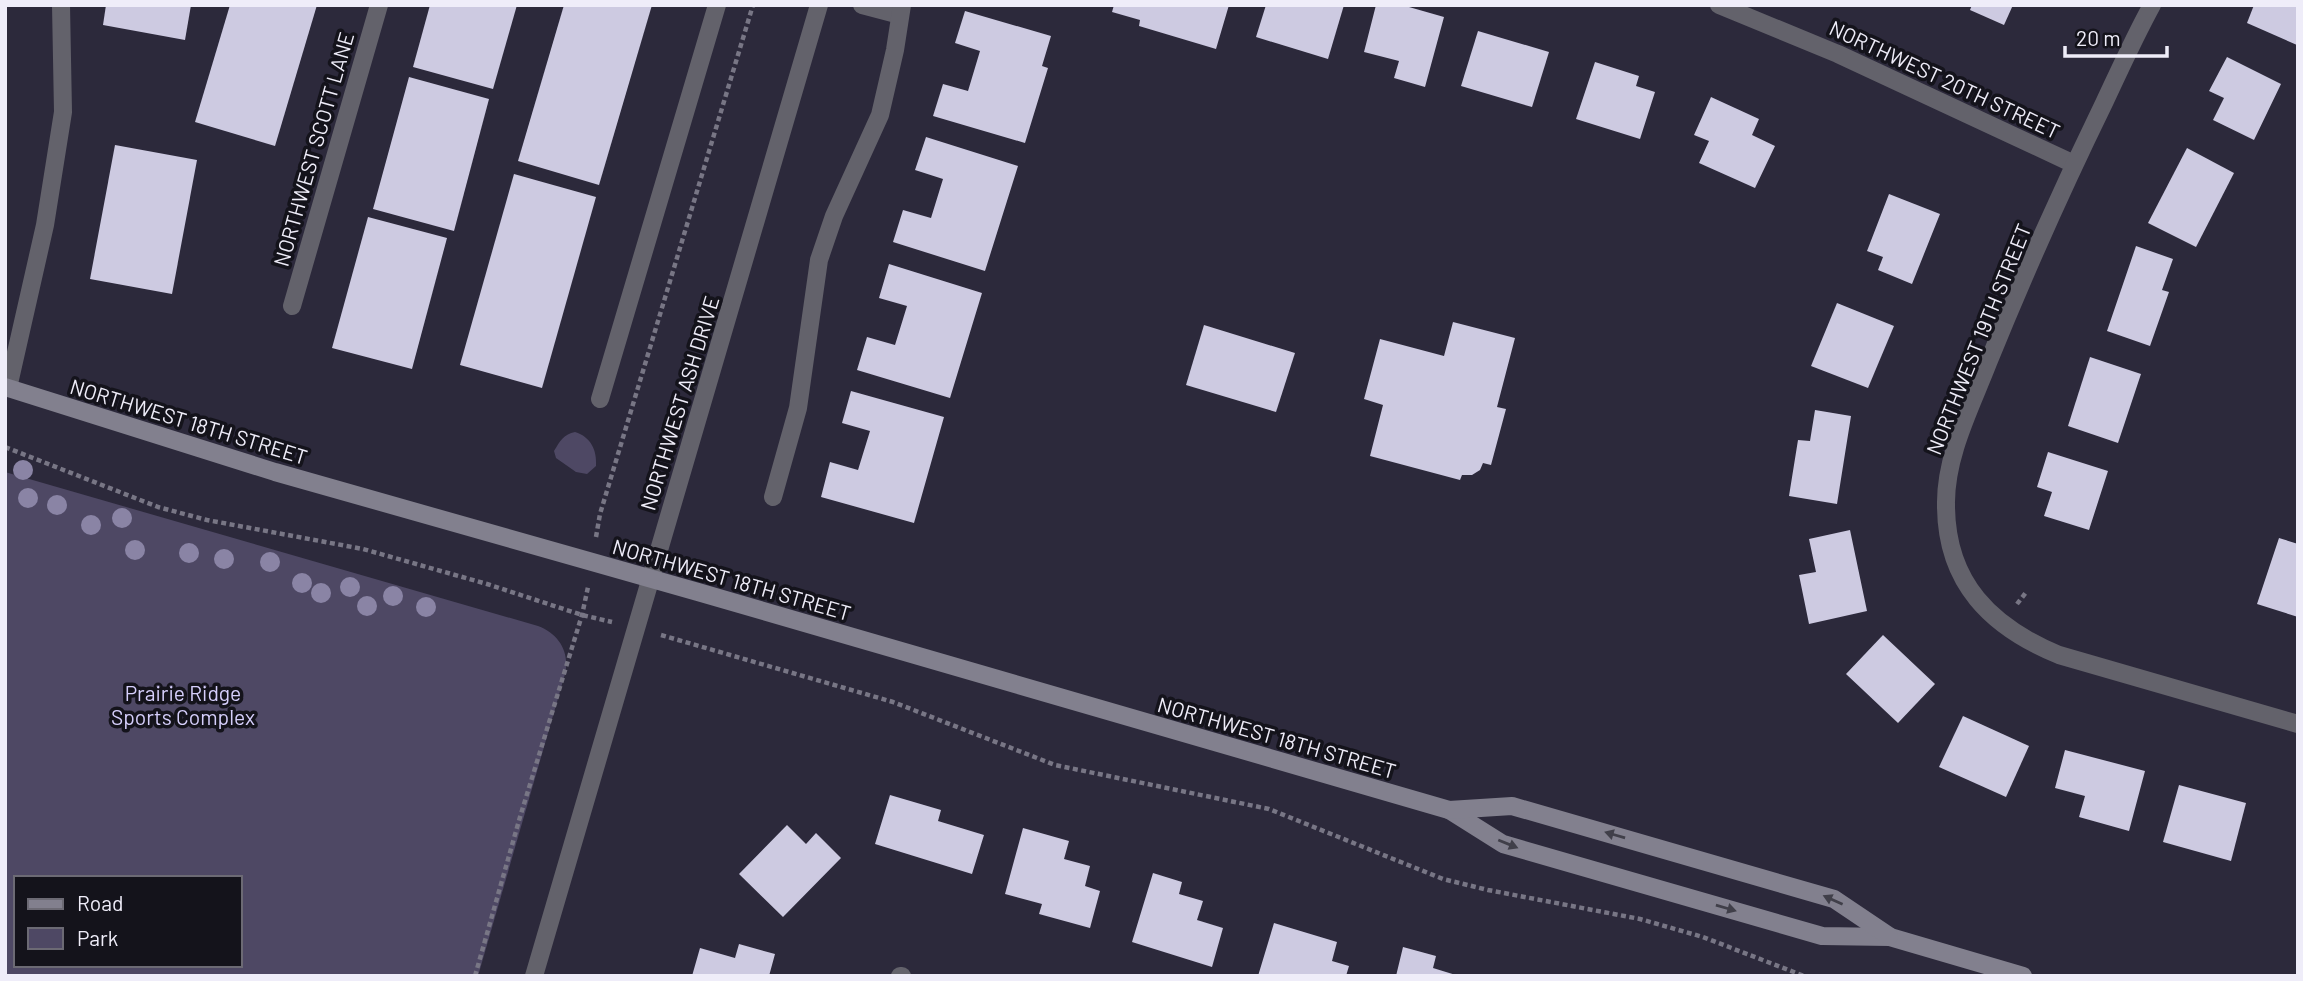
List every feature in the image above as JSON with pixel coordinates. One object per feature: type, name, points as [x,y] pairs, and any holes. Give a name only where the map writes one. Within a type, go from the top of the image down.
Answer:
[{"type":"main road","name":"NORTHWEST 18TH STREET","points":[[7,387],[275,472],[1449,810],[1503,844],[1822,936],[1890,937],[2024,976]]},
{"type":"main road","name":"NORTHWEST 18TH STREET","points":[[1449,810],[1512,806],[1834,899],[1890,937]]},
{"type":"street","points":[[7,387],[46,225],[63,112],[61,5]]},
{"type":"street","name":"NORTHWEST SCOTT LANE","points":[[292,306],[379,5]]},
{"type":"street","points":[[600,399],[717,5]]},
{"type":"street","name":"NORTHWEST ASH DRIVE","points":[[534,976],[819,5]]},
{"type":"street","points":[[773,497],[798,408],[819,260],[834,216],[880,115],[895,50],[901,10],[862,5]]},
{"type":"street","name":"NORTHWEST 20TH STREET","points":[[1719,5],[1838,54],[2074,164]]},
{"type":"street","name":"NORTHWEST 19TH STREET","points":[[2152,5],[2074,164],[2003,326],[1955,449],[1945,505],[1950,540],[1955,558],[1971,592],[2001,624],[2031,643],[2059,655],[2298,724]]},
{"type":"path","points":[[475,976],[582,615],[600,513],[753,5]]},
{"type":"path","points":[[5,447],[158,507],[207,520],[363,549],[487,584],[582,615],[894,702],[1055,765],[1269,809],[1443,879],[1640,919],[1703,937],[1804,976]]},
{"type":"green space","points":[[575,432],[585,437],[594,450],[596,466],[587,474],[576,472],[556,458],[554,451],[565,436]]},
{"type":"green space","name":"Prairie Ridge Sports Complex","points":[[5,472],[538,626],[557,639],[566,658],[565,674],[478,976],[5,976]]},
{"type":"building","points":[[106,5],[191,5],[185,40],[103,25]]},
{"type":"building","points":[[230,5],[317,5],[275,146],[195,122]]},
{"type":"building","points":[[430,5],[517,5],[493,89],[413,67]]},
{"type":"building","points":[[564,5],[652,5],[599,185],[518,161]]},
{"type":"building","points":[[1114,5],[1229,5],[1216,49],[1139,26],[1140,20],[1112,12]]},
{"type":"building","points":[[1266,5],[1344,5],[1328,59],[1256,37]]},
{"type":"building","points":[[1376,5],[1402,5],[1444,17],[1425,87],[1394,78],[1399,61],[1364,52]]},
{"type":"building","points":[[1972,5],[2013,5],[2004,25],[1970,10]]},
{"type":"building","points":[[2254,5],[2298,5],[2297,45],[2247,23]]},
{"type":"building","points":[[965,11],[1051,36],[1042,66],[1048,68],[1025,143],[933,116],[943,84],[968,91],[980,51],[955,43]]},
{"type":"building","points":[[1478,31],[1549,52],[1532,107],[1461,86]]},
{"type":"building","points":[[2227,57],[2281,84],[2254,140],[2213,120],[2224,98],[2209,91]]},
{"type":"building","points":[[1595,62],[1639,76],[1636,86],[1655,92],[1640,139],[1576,119]]},
{"type":"building","points":[[409,77],[489,99],[454,231],[373,209]]},
{"type":"building","points":[[1711,97],[1759,119],[1752,135],[1775,146],[1755,188],[1699,163],[1709,141],[1694,135]]},
{"type":"building","points":[[926,137],[1018,166],[985,271],[893,242],[903,210],[931,218],[943,179],[915,170]]},
{"type":"building","points":[[115,145],[197,160],[172,294],[90,279]]},
{"type":"building","points":[[2187,148],[2234,173],[2196,247],[2148,223]]},
{"type":"building","points":[[514,174],[596,197],[542,388],[460,365]]},
{"type":"building","points":[[1889,194],[1940,214],[1912,284],[1878,270],[1883,257],[1867,251]]},
{"type":"building","points":[[368,217],[447,238],[412,369],[332,348]]},
{"type":"building","points":[[2136,246],[2173,259],[2162,290],[2169,292],[2150,346],[2107,331]]},
{"type":"building","points":[[889,264],[982,293],[950,398],[857,370],[867,337],[895,345],[907,306],[879,298]]},
{"type":"building","points":[[1837,303],[1894,326],[1868,388],[1811,366]]},
{"type":"building","points":[[1453,322],[1515,338],[1497,407],[1506,409],[1491,465],[1483,463],[1480,470],[1472,475],[1462,475],[1460,480],[1370,456],[1383,405],[1364,399],[1380,339],[1444,356]]},
{"type":"building","points":[[1204,325],[1295,353],[1276,412],[1186,385]]},
{"type":"building","points":[[2090,357],[2141,374],[2118,443],[2068,426]]},
{"type":"building","points":[[851,391],[944,417],[914,523],[821,497],[830,462],[858,470],[870,431],[842,423]]},
{"type":"building","points":[[1815,410],[1851,416],[1837,504],[1789,496],[1798,440],[1810,441]]},
{"type":"building","points":[[2048,452],[2108,471],[2089,530],[2044,516],[2052,492],[2037,487]]},
{"type":"building","points":[[1850,530],[1867,611],[1809,624],[1799,575],[1816,572],[1809,539]]},
{"type":"building","points":[[2279,538],[2298,544],[2298,617],[2257,604]]},
{"type":"building","points":[[1883,635],[1935,684],[1898,723],[1846,674]]},
{"type":"building","points":[[1963,716],[2029,746],[2006,797],[1939,767]]},
{"type":"building","points":[[2065,750],[2145,771],[2129,831],[2079,817],[2085,796],[2055,788]]},
{"type":"building","points":[[2179,785],[2246,803],[2231,861],[2163,842]]},
{"type":"building","points":[[890,795],[941,810],[938,821],[984,835],[972,874],[875,844]]},
{"type":"building","points":[[787,825],[806,844],[816,833],[841,858],[783,917],[739,874]]},
{"type":"building","points":[[1023,828],[1069,841],[1064,859],[1090,866],[1085,886],[1100,891],[1090,928],[1039,914],[1042,904],[1005,894]]},
{"type":"building","points":[[1153,873],[1182,882],[1179,894],[1203,901],[1197,920],[1223,928],[1212,967],[1132,942]]},
{"type":"building","points":[[1274,923],[1337,942],[1332,961],[1349,966],[1346,976],[1258,976]]},
{"type":"building","points":[[739,944],[775,954],[769,976],[692,976],[700,948],[735,958]]},
{"type":"building","points":[[1403,947],[1436,956],[1433,968],[1459,976],[1396,976]]}]
